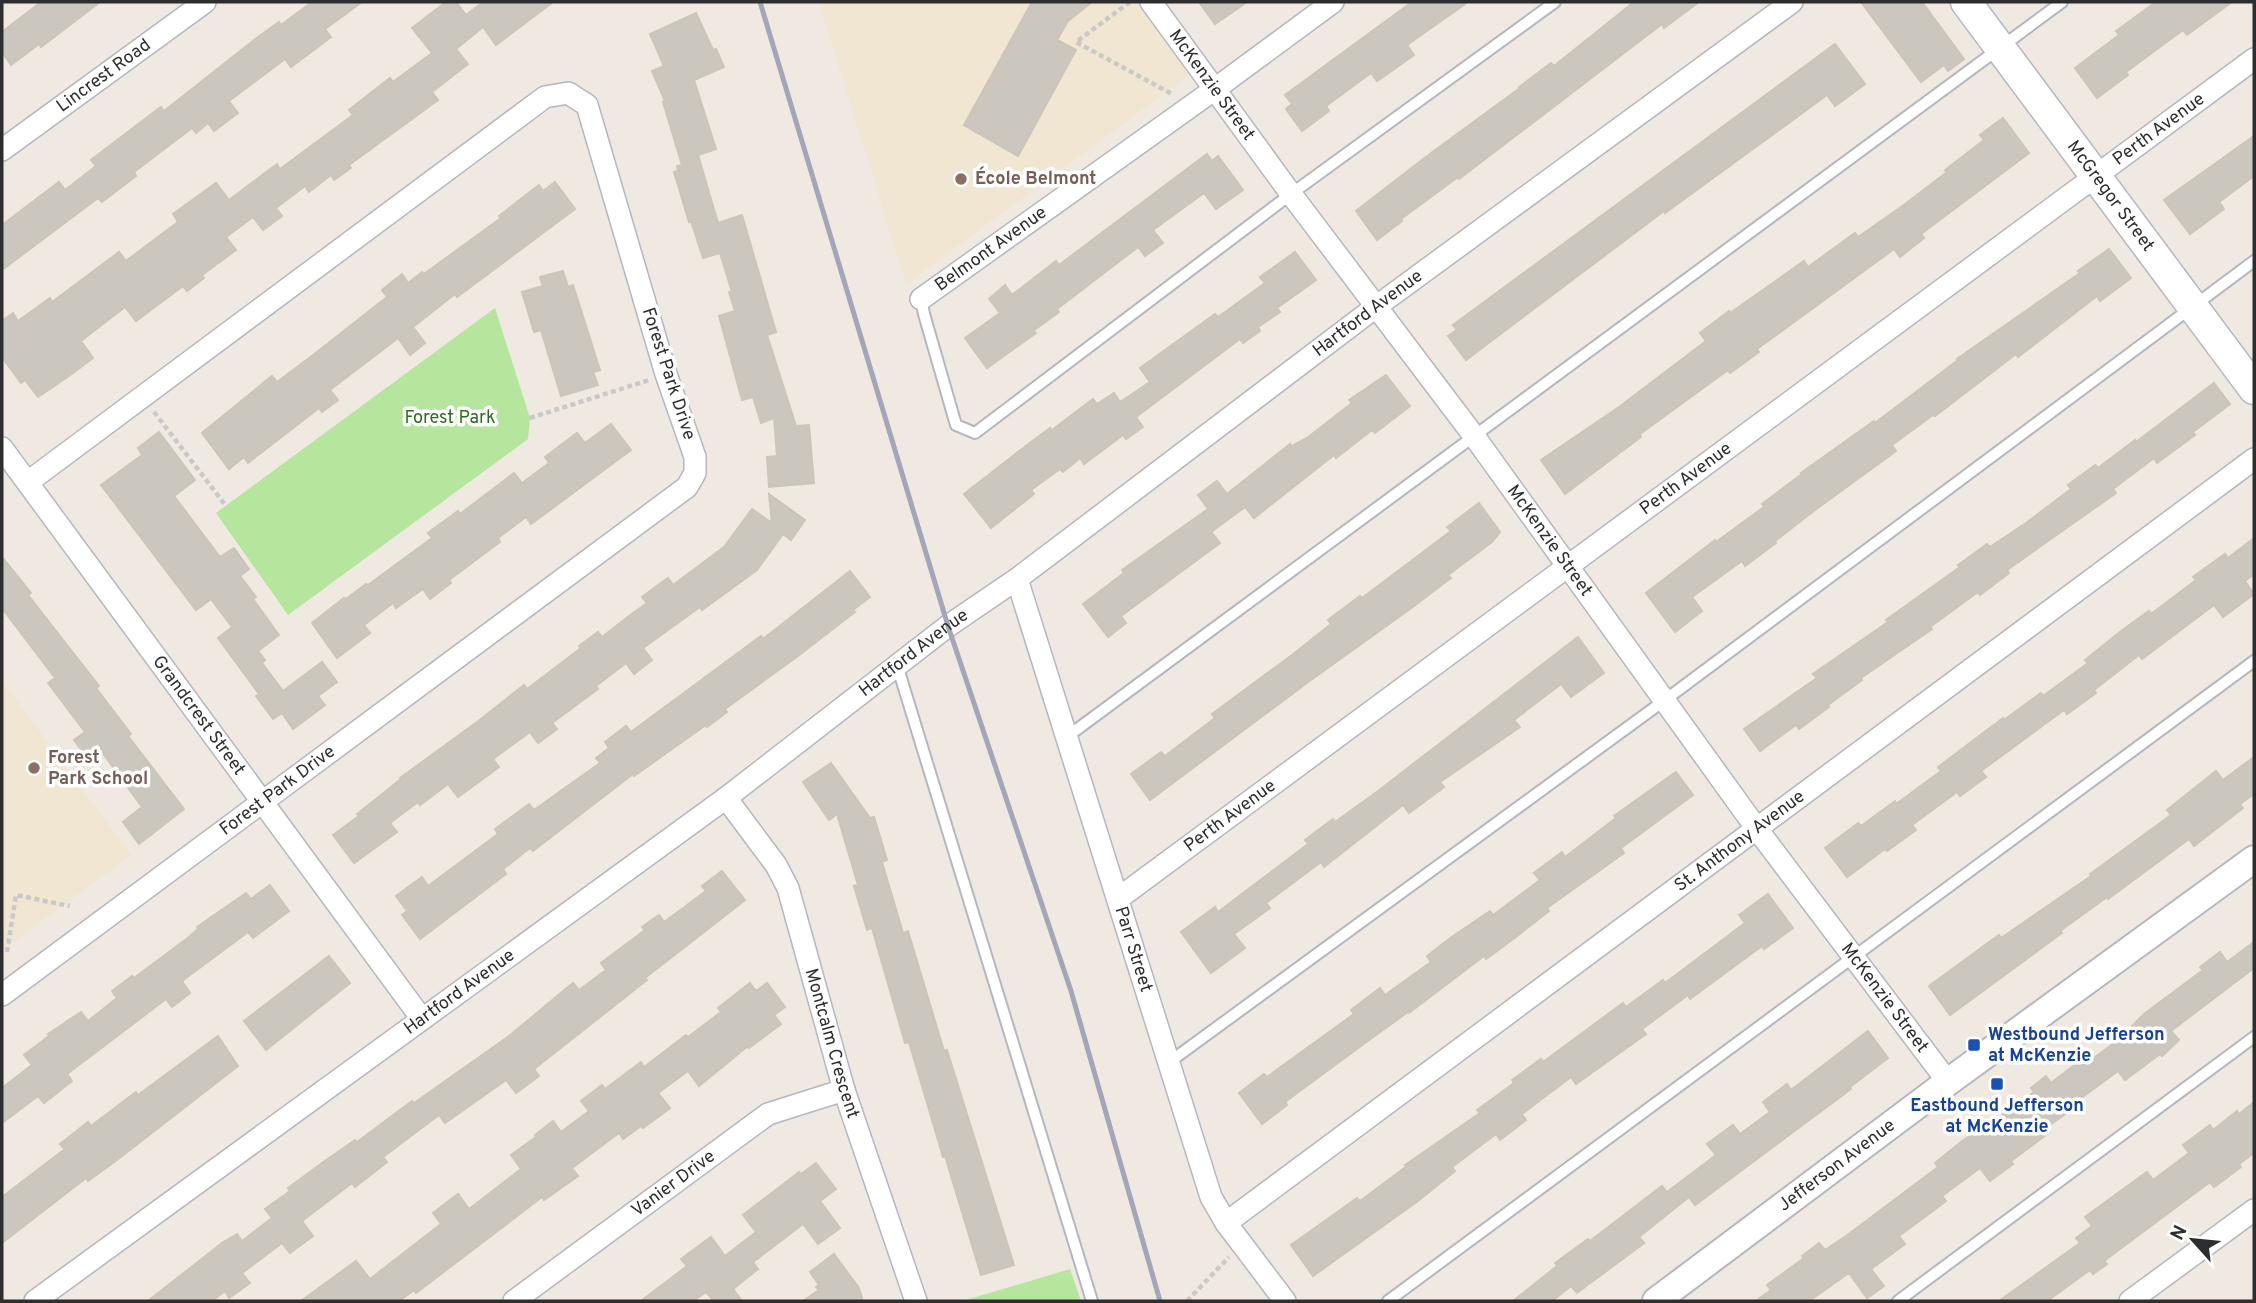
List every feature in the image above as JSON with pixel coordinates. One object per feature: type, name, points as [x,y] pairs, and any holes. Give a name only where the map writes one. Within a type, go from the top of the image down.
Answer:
[{"type":"main road","name":"McGregor Street","points":[[1966,2],[2254,389]]},
{"type":"street","name":"Lincrest Road","points":[[2,150],[205,2]]},
{"type":"street","name":"McKenzie Street","points":[[1151,2],[1291,194],[1474,436],[1757,829],[1948,1082]]},
{"type":"street","name":"Belmont Avenue","points":[[921,299],[1333,2]]},
{"type":"street","name":"Hartford Avenue","points":[[35,1301],[726,798],[897,664],[1017,579],[1377,306],[1792,2]]},
{"type":"street","name":"Perth Avenue","points":[[1119,898],[2254,59]]},
{"type":"street","name":"Forest Park Drive","points":[[2,995],[676,498],[687,487],[695,473],[695,457],[666,374],[587,105],[568,93],[545,97],[27,482]]},
{"type":"street","name":"Grandcrest Street","points":[[2,448],[422,1019]]},
{"type":"street","name":"St. Anthony Avenue","points":[[1226,1223],[2254,459]]},
{"type":"street","name":"Parr Street","points":[[1017,579],[1211,1197],[1226,1223],[1285,1301]]},
{"type":"street","name":"Montcalm Crescent","points":[[726,798],[776,865],[788,888],[844,1090],[916,1301]]},
{"type":"street","name":"Jefferson Avenue","points":[[1656,1301],[1948,1082],[2254,859]]},
{"type":"street","name":"Vanier Drive","points":[[514,1301],[768,1114],[844,1090]]},
{"type":"street","points":[[2130,1301],[2254,1210]]},
{"type":"lane","points":[[921,299],[956,425],[975,433],[1291,194],[1555,2]]},
{"type":"lane","points":[[1068,736],[2062,2]]},
{"type":"lane","points":[[1168,1063],[1665,700],[2254,261]]},
{"type":"lane","points":[[1388,1301],[2254,661]]},
{"type":"lane","points":[[897,664],[1092,1301]]},
{"type":"lane","points":[[1898,1301],[2254,1037]]},
{"type":"path","points":[[1130,2],[1076,42],[1172,94]]},
{"type":"path","points":[[530,418],[666,374]]},
{"type":"path","points":[[142,398],[226,506]]},
{"type":"path","points":[[8,952],[16,895],[70,906]]},
{"type":"path","points":[[1187,1301],[1243,1246]]},
{"type":"shaded area","name":"École Belmont","points":[[819,2],[1136,2],[1191,74],[906,284]]},
{"type":"shaded area","name":"Forest Park School","points":[[2,681],[131,855],[2,950]]},
{"type":"green space","name":"Forest Park","points":[[495,308],[530,418],[528,439],[288,615],[216,513]]},
{"type":"green space","points":[[1070,1269],[1081,1301],[963,1301]]},
{"type":"building","points":[[41,2],[100,2],[41,47],[39,44],[11,65],[2,52],[2,32]]},
{"type":"building","points":[[312,2],[362,2],[325,29],[331,37],[291,67],[285,59],[229,101],[238,113],[214,131],[208,123],[196,133],[192,128],[134,172],[136,176],[102,202],[98,198],[2,270],[2,225],[59,182],[65,190],[96,166],[91,160],[125,134],[161,107],[164,111],[258,37],[279,22],[281,25]]},
{"type":"building","points":[[446,2],[456,2],[466,15],[483,2],[553,2],[496,45],[483,27],[456,49],[468,64],[432,92],[438,100],[349,165],[351,168],[334,180],[331,175],[309,192],[305,186],[276,208],[282,216],[263,230],[253,217],[226,237],[236,250],[202,275],[204,278],[187,291],[183,286],[136,321],[125,307],[81,341],[93,358],[69,376],[38,397],[25,380],[21,383],[2,357],[2,321],[13,313],[18,321],[50,298],[52,302],[119,252],[126,261],[178,222],[173,214],[216,183],[229,200],[277,164],[280,169],[353,115],[349,110],[390,78],[393,82],[432,53],[412,28]]},
{"type":"building","points":[[1032,2],[1092,2],[1068,21],[1057,40],[1076,50],[1018,156],[964,125]]},
{"type":"building","points":[[1199,2],[1247,2],[1215,24]]},
{"type":"building","points":[[1412,2],[1468,2],[1407,45],[1414,55],[1377,81],[1371,73],[1326,106],[1329,111],[1302,131],[1286,109],[1292,104],[1285,95]]},
{"type":"building","points":[[1634,2],[1699,2],[1664,28],[1662,24],[1459,179],[1458,177],[1401,219],[1402,221],[1377,240],[1356,211],[1551,63],[1554,66]]},
{"type":"building","points":[[1861,2],[1922,2],[1964,59],[1948,71],[1944,65],[1921,82]]},
{"type":"building","points":[[2156,2],[2232,2],[2187,35],[2183,30],[2126,72],[2128,75],[2097,98],[2075,68],[2119,35],[2116,31]]},
{"type":"building","points":[[696,13],[724,67],[694,80],[716,149],[698,155],[718,223],[742,215],[776,332],[767,335],[796,426],[809,425],[814,483],[769,487],[767,457],[777,456],[774,418],[761,423],[753,397],[742,400],[719,316],[735,311],[729,292],[732,292],[720,253],[703,258],[674,172],[678,171],[677,166],[682,165],[663,102],[665,101],[652,71],[664,66],[650,34]]},
{"type":"building","points":[[1835,44],[1865,84],[1835,106],[1827,95],[1665,213],[1664,211],[1466,360],[1448,336],[1457,330],[1453,325]]},
{"type":"building","points":[[2003,118],[2029,153],[1921,234],[1924,238],[1900,257],[1894,249],[1757,349],[1759,352],[1730,373],[1728,370],[1640,434],[1641,437],[1565,494],[1541,460],[1619,407],[1706,341],[1700,333],[1729,311],[1730,313],[1804,261],[1808,267],[1855,233],[1858,237],[1901,207],[1984,140],[1980,135]]},
{"type":"building","points":[[2254,136],[2254,176],[2219,202],[2224,209],[2190,234],[2164,200]]},
{"type":"building","points":[[1207,154],[1212,161],[1218,156],[1243,190],[1216,209],[1204,193],[1153,230],[1163,243],[1145,256],[1138,247],[1057,309],[1059,312],[1033,331],[1036,333],[987,368],[965,338],[1000,313],[989,299],[1005,285],[1012,295],[1056,261],[1059,265]]},
{"type":"building","points":[[555,182],[575,209],[413,327],[425,343],[410,355],[398,338],[330,390],[338,400],[322,412],[319,408],[248,463],[244,457],[229,469],[202,433],[272,376],[277,382],[387,297],[382,290],[402,274],[408,283],[422,272],[424,274],[501,218],[499,216],[539,185],[543,191]]},
{"type":"building","points":[[2109,249],[2131,278],[2100,301],[2097,296],[2018,357],[2016,354],[1892,445],[1896,451],[1815,510],[1775,541],[1776,543],[1745,566],[1742,561],[1692,597],[1702,611],[1675,632],[1646,593],[1715,540],[1716,542],[1764,507],[1762,504],[1801,473],[1874,421],[1875,423],[1957,359],[2080,273],[2078,271]]},
{"type":"building","points":[[1295,252],[1316,280],[1277,308],[1280,312],[1258,327],[1260,331],[1243,343],[1240,339],[1136,417],[1143,427],[1126,439],[1123,435],[1084,464],[1080,458],[1063,472],[1060,469],[1031,490],[1034,494],[991,528],[964,494],[1050,428],[1052,430],[1093,399],[1097,404],[1114,393],[1120,402],[1150,382],[1140,368],[1215,314],[1218,317],[1265,283],[1260,277]]},
{"type":"building","points":[[563,271],[568,287],[573,285],[600,370],[593,372],[598,385],[561,396],[541,330],[534,332],[522,292],[543,286],[540,277]]},
{"type":"building","points":[[1386,375],[1410,406],[1375,433],[1372,430],[1336,458],[1334,455],[1254,518],[1245,507],[1211,532],[1220,543],[1121,616],[1126,623],[1108,637],[1083,604],[1124,573],[1122,570],[1208,509],[1198,495],[1217,481],[1227,494],[1290,444],[1292,446],[1307,438],[1352,403],[1349,400]]},
{"type":"building","points":[[2214,383],[2230,404],[2193,432],[2195,435],[2157,463],[2154,458],[2113,489],[2116,493],[2007,570],[2009,573],[1980,595],[1978,592],[1930,627],[1932,629],[1861,678],[1862,680],[1799,729],[1796,725],[1760,751],[1744,729],[1817,678],[1813,674],[1888,622],[1886,620],[1960,567],[1958,565],[1987,544],[1990,547],[2026,523],[2071,489],[2068,485],[2095,465],[2098,468],[2135,440],[2136,442]]},
{"type":"building","points":[[611,424],[631,450],[531,524],[526,517],[498,538],[500,542],[449,580],[451,583],[430,599],[423,589],[396,608],[393,603],[364,625],[370,633],[337,658],[312,623],[432,538],[428,533],[458,511],[460,514],[514,473],[522,483],[549,463],[545,457],[577,433],[585,443]]},
{"type":"building","points":[[159,432],[195,480],[174,496],[220,557],[234,548],[249,569],[240,576],[279,635],[258,651],[265,660],[262,663],[283,691],[322,662],[337,682],[318,696],[325,705],[293,729],[282,713],[273,719],[256,696],[259,694],[218,638],[232,627],[211,599],[196,610],[101,485],[142,455],[138,448]]},
{"type":"building","points":[[769,494],[805,520],[791,540],[783,534],[757,570],[643,648],[652,660],[634,674],[626,663],[596,686],[598,689],[552,723],[557,729],[538,743],[530,732],[493,759],[499,767],[458,797],[448,784],[420,805],[418,802],[390,823],[397,832],[354,863],[333,835],[359,816],[357,814],[400,778],[524,685],[527,689],[598,632],[602,637],[647,603],[642,597],[668,578],[673,585],[724,547],[752,509],[772,523]]},
{"type":"building","points":[[1479,503],[1500,532],[1492,542],[1448,575],[1451,578],[1410,609],[1150,800],[1131,774],[1161,752],[1165,756],[1215,718],[1212,714],[1331,624],[1328,620],[1360,596],[1362,598],[1451,531],[1447,527]]},
{"type":"building","points":[[2254,538],[2254,574],[2245,581],[2254,594],[2223,617],[2214,605],[2142,659],[2139,655],[2094,690],[2096,693],[2067,714],[2064,710],[1981,771],[1986,777],[1960,796],[1957,792],[1912,825],[1916,830],[1847,877],[1825,848],[1858,823],[1861,826],[1895,801],[1896,804],[1941,771],[1938,767],[2003,718],[2004,720],[2041,693],[2043,696],[2088,663],[2085,660],[2121,631],[2149,611],[2151,614],[2196,580],[2193,577],[2225,554],[2228,558]]},
{"type":"building","points":[[2,557],[99,686],[96,688],[131,734],[128,736],[184,809],[139,844],[123,822],[142,807],[102,752],[90,762],[74,740],[85,732],[48,683],[55,678],[2,608]]},
{"type":"building","points":[[850,571],[870,597],[853,610],[855,612],[725,709],[727,712],[707,727],[706,725],[634,776],[633,774],[533,851],[530,848],[503,869],[506,874],[420,939],[402,915],[407,911],[396,896],[422,877],[428,886],[498,834],[495,829],[529,804],[534,810],[600,763],[596,758],[609,748],[605,742],[626,726],[631,732],[761,636],[763,639]]},
{"type":"building","points":[[1578,637],[1604,673],[1571,697],[1561,684],[1514,720],[1520,727],[1440,782],[1444,787],[1409,813],[1403,805],[1324,867],[1321,862],[1266,903],[1270,908],[1234,934],[1245,948],[1211,973],[1181,932],[1215,907],[1218,912],[1308,844],[1305,840],[1378,791]]},
{"type":"building","points":[[2254,757],[2254,794],[2240,804],[2243,808],[2194,846],[2189,839],[2060,931],[2062,933],[1950,1015],[1929,986],[1999,935],[2001,938],[2091,876],[2090,874],[2171,815],[2167,810],[2216,771],[2223,780]]},
{"type":"building","points":[[831,763],[870,818],[874,817],[887,860],[882,862],[903,933],[908,931],[1014,1265],[981,1275],[909,1042],[905,1043],[872,928],[867,930],[854,886],[858,885],[837,814],[829,820],[803,782]]},
{"type":"building","points":[[1676,772],[1693,795],[1621,848],[1624,853],[1547,908],[1549,911],[1512,940],[1486,959],[1484,956],[1365,1043],[1285,1102],[1287,1105],[1262,1124],[1239,1093],[1264,1074],[1267,1077],[1354,1014],[1351,1010],[1380,988],[1385,995],[1431,962],[1427,956],[1453,936],[1490,911],[1493,915],[1540,880],[1534,873],[1562,852],[1565,857],[1616,818],[1614,816]]},
{"type":"building","points":[[722,871],[745,900],[534,1069],[539,1076],[516,1093],[506,1080],[445,1123],[439,1115],[383,1157],[387,1162],[355,1187],[352,1183],[302,1221],[313,1236],[290,1253],[282,1243],[242,1273],[250,1283],[229,1298],[225,1291],[212,1301],[148,1301],[222,1243],[237,1234],[242,1241],[272,1218],[265,1209],[322,1163],[355,1140],[357,1142],[412,1101],[414,1103],[509,1036],[573,983],[579,990],[606,970],[601,963],[645,930],[642,927],[659,915],[664,922],[706,891],[702,886]]},
{"type":"building","points":[[270,885],[289,911],[253,938],[248,932],[182,981],[190,993],[172,1007],[166,999],[67,1074],[72,1081],[44,1103],[38,1096],[2,1123],[2,1088],[32,1065],[24,1055],[49,1036],[48,1034],[81,1012],[88,1021],[117,998],[112,991],[189,937],[197,927],[246,893],[251,899]]},
{"type":"building","points":[[1768,894],[1793,928],[1764,949],[1762,946],[1690,999],[1688,995],[1642,1029],[1646,1034],[1576,1084],[1571,1077],[1522,1114],[1526,1120],[1500,1140],[1496,1134],[1452,1167],[1455,1171],[1418,1201],[1313,1276],[1291,1245],[1357,1198],[1360,1201],[1407,1166],[1405,1165],[1480,1113],[1477,1110],[1541,1059],[1543,1062],[1623,1003],[1626,1007],[1663,980],[1665,983],[1745,923],[1739,915]]},
{"type":"building","points":[[2254,942],[2254,968],[2171,1031],[2179,1040],[2162,1056],[2160,1054],[2125,1080],[2118,1071],[2069,1107],[2071,1110],[2047,1127],[2050,1132],[2011,1161],[2013,1164],[1990,1181],[1980,1168],[1942,1196],[1946,1201],[1899,1236],[1905,1244],[1871,1269],[1884,1286],[1867,1298],[1849,1273],[1809,1301],[1756,1301],[1771,1290],[1767,1285],[1804,1258],[1802,1256],[1819,1243],[1825,1250],[1846,1236],[1938,1167],[1935,1163],[1961,1142],[2034,1092],[2031,1088],[2046,1076],[2051,1083],[2090,1053],[2094,1058],[2134,1028],[2132,1026],[2144,1014],[2203,970],[2200,967],[2220,952],[2227,962]]},
{"type":"building","points":[[329,956],[350,983],[266,1050],[244,1021]]},
{"type":"building","points":[[750,983],[756,991],[767,983],[785,1007],[774,1015],[781,1024],[749,1048],[748,1046],[699,1086],[688,1071],[658,1093],[670,1108],[623,1139],[619,1133],[572,1168],[578,1176],[544,1200],[542,1197],[416,1293],[414,1290],[399,1301],[301,1301],[356,1261],[370,1279],[441,1224],[433,1213],[458,1194],[469,1209],[521,1169],[511,1155],[536,1137],[535,1135],[553,1121],[561,1132],[589,1111],[581,1101],[602,1085],[605,1089],[641,1062],[644,1067],[686,1035],[688,1037],[721,1012],[718,1008]]},
{"type":"building","points":[[1868,1031],[1888,1058],[1850,1087],[1851,1089],[1695,1205],[1689,1197],[1639,1237],[1644,1243],[1577,1293],[1571,1286],[1552,1301],[1513,1301],[1557,1266],[1555,1263],[1588,1239],[1590,1241],[1662,1186],[1667,1192],[1716,1155],[1707,1144],[1733,1125],[1740,1134],[1770,1112],[1763,1102],[1787,1084],[1791,1090]]},
{"type":"building","points":[[218,1036],[238,1066],[117,1160],[88,1181],[86,1178],[2,1243],[2,1197],[65,1149],[60,1144],[88,1122],[91,1126],[136,1092],[138,1095]]},
{"type":"building","points":[[2254,1102],[2254,1153],[2239,1164],[2241,1167],[2214,1187],[2210,1182],[2104,1261],[2107,1264],[2093,1274],[2090,1270],[2047,1301],[1999,1301],[2080,1243],[2076,1238],[2092,1226],[2085,1217],[2147,1172],[2153,1180],[2189,1153],[2183,1145],[2210,1125],[2213,1130],[2237,1111],[2239,1114]]},
{"type":"building","points":[[816,1163],[836,1189],[820,1201],[840,1228],[818,1244],[803,1224],[753,1262],[758,1269],[733,1289],[742,1301],[714,1301],[706,1292],[693,1301],[641,1301],[687,1266],[681,1259],[711,1237],[725,1256],[756,1232],[743,1215],[799,1172],[801,1174]]},
{"type":"building","points":[[834,1254],[859,1288],[863,1301],[803,1301],[819,1290],[816,1287],[819,1285],[810,1272]]},
{"type":"railway","points":[[760,2],[948,626],[1071,991],[1160,1301]]},
{"type":"place","name":"École Belmont","points":[[961,179]]},
{"type":"place","name":"Forest Park School","points":[[34,768]]},
{"type":"place","name":"Westbound Jefferson at McKenzie","points":[[1974,1045]]},
{"type":"place","name":"Eastbound Jefferson at McKenzie","points":[[1997,1084]]}]
